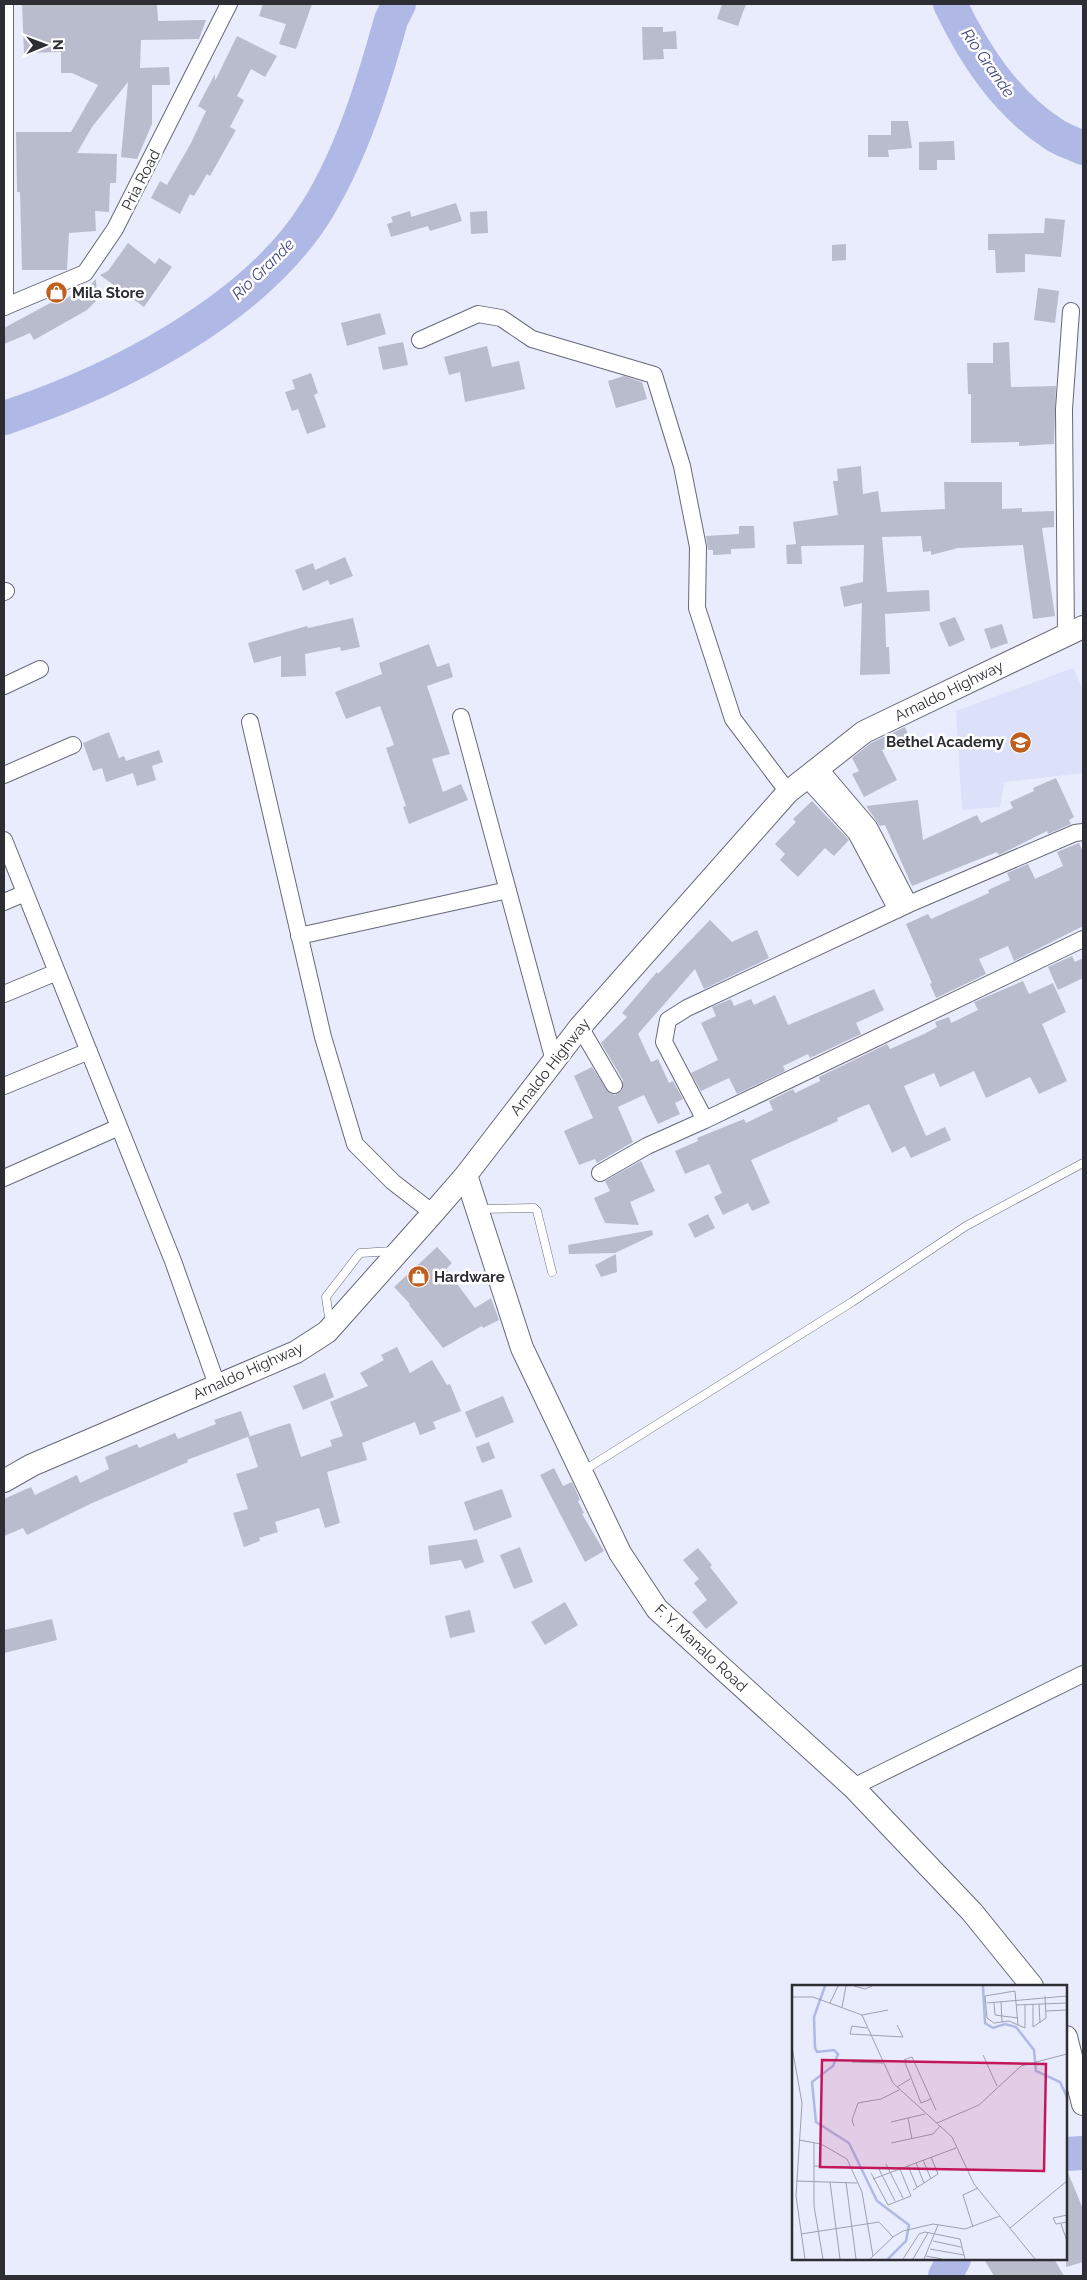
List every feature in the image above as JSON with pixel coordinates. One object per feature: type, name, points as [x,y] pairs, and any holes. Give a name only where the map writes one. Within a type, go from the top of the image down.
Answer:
[{"type":"main road","name":"Arnaldo Highway","points":[[4,1481],[32,1465],[296,1352],[330,1328],[466,1175],[580,1028],[788,792],[864,732],[1075,631]]},
{"type":"main road","name":"F. Y. Manalo Road","points":[[466,1175],[522,1348],[620,1553],[658,1609],[853,1787],[972,1912],[1031,1985]]},
{"type":"main road","points":[[1067,2041],[1083,2104]]},
{"type":"street","points":[[4,307],[5,4]]},
{"type":"street","name":"Pria Road","points":[[4,307],[85,273],[115,229],[229,4]]},
{"type":"street","points":[[1071,310],[1064,409],[1075,631]]},
{"type":"street","points":[[420,340],[478,314],[501,318],[532,339],[654,375],[682,466],[698,547],[697,608],[733,719],[788,792]]},
{"type":"street","points":[[4,686],[40,669]]},
{"type":"street","points":[[461,717],[554,1061]]},
{"type":"street","points":[[250,722],[323,1037],[355,1144],[393,1182],[433,1213]]},
{"type":"street","points":[[4,775],[73,745]]},
{"type":"street","points":[[813,773],[862,830],[903,907]]},
{"type":"street","points":[[705,1120],[664,1042],[668,1020],[687,1008],[903,907],[1075,833],[1083,832]]},
{"type":"street","points":[[4,840],[173,1260],[217,1385]]},
{"type":"street","points":[[299,936],[508,890]]},
{"type":"street","points":[[4,902],[25,892]]},
{"type":"street","points":[[600,1173],[647,1146],[1083,939]]},
{"type":"street","points":[[4,994],[57,972]]},
{"type":"street","points":[[580,1028],[614,1085]]},
{"type":"street","points":[[4,1086],[89,1051]]},
{"type":"street","points":[[4,1178],[119,1127]]},
{"type":"street","points":[[853,1787],[1083,1674]]},
{"type":"lane","points":[[582,1472],[852,1302],[966,1226],[1083,1163]]},
{"type":"lane","points":[[477,1209],[534,1208],[537,1211],[552,1272]]},
{"type":"shaded area","name":"Bethel Academy","points":[[1073,668],[1083,690],[1083,773],[1004,782],[1000,807],[962,810],[956,711]]},
{"type":"building","points":[[22,4],[157,4],[158,21],[206,20],[199,39],[141,40],[140,68],[169,67],[170,85],[152,85],[152,124],[137,159],[121,157],[128,82],[92,127],[77,153],[117,154],[116,183],[110,183],[109,212],[95,211],[96,231],[69,233],[67,270],[22,270],[20,192],[17,192],[16,132],[71,132],[98,85],[72,73],[61,73],[61,52],[24,53]]},
{"type":"building","points":[[263,4],[312,4],[296,49],[279,44],[286,24],[259,16]]},
{"type":"building","points":[[722,4],[746,4],[738,26],[717,19]]},
{"type":"building","points":[[642,27],[663,27],[663,32],[676,31],[677,49],[663,49],[664,59],[643,60]]},
{"type":"building","points":[[237,36],[277,56],[265,77],[251,69],[237,96],[244,100],[230,127],[236,130],[210,176],[207,174],[194,196],[190,194],[180,214],[151,198],[160,181],[167,185],[191,143],[206,111],[198,106],[215,74],[215,81]]},
{"type":"building","points":[[891,121],[908,121],[912,148],[888,150],[889,157],[868,157],[868,135],[891,135]]},
{"type":"building","points":[[954,141],[955,160],[937,160],[937,170],[919,170],[919,142]]},
{"type":"building","points":[[456,203],[462,221],[430,231],[428,226],[391,237],[387,224],[393,222],[391,217],[410,211],[411,217]]},
{"type":"building","points":[[487,211],[488,233],[471,234],[470,212]]},
{"type":"building","points":[[1045,218],[1065,220],[1061,257],[1025,254],[1025,272],[996,273],[995,250],[988,250],[988,234],[1044,233]]},
{"type":"building","points":[[128,243],[155,264],[159,258],[172,267],[144,307],[100,275],[108,271]]},
{"type":"building","points":[[846,244],[846,260],[832,261],[832,245]]},
{"type":"building","points":[[96,279],[97,300],[87,310],[34,340],[30,333],[4,344],[4,328],[67,294],[66,299],[81,288],[84,291]]},
{"type":"building","points":[[1038,288],[1059,291],[1055,323],[1034,320]]},
{"type":"building","points":[[380,313],[386,334],[347,346],[341,323]]},
{"type":"building","points":[[403,342],[408,365],[383,370],[378,347]]},
{"type":"building","points":[[1009,342],[1011,387],[1056,386],[1054,444],[1019,446],[1019,442],[971,443],[971,394],[968,394],[967,363],[993,363],[993,343]]},
{"type":"building","points":[[487,346],[492,367],[519,361],[525,389],[465,402],[460,372],[449,375],[444,357]]},
{"type":"building","points":[[311,373],[318,393],[314,395],[326,427],[307,434],[298,409],[292,411],[285,392],[295,389],[292,380]]},
{"type":"building","points":[[624,376],[642,382],[647,399],[616,408],[608,381]]},
{"type":"building","points":[[861,466],[863,494],[878,491],[881,512],[945,509],[944,482],[1002,482],[1002,509],[1022,508],[1022,512],[1054,511],[1054,527],[1042,528],[1055,616],[1033,619],[1023,545],[958,548],[931,555],[931,551],[923,552],[921,536],[882,537],[887,592],[929,590],[930,611],[885,614],[886,647],[889,647],[890,674],[860,675],[862,603],[844,607],[840,587],[863,582],[864,545],[801,546],[802,564],[787,564],[786,545],[796,544],[793,522],[838,515],[833,481],[838,481],[837,469]]},
{"type":"building","points":[[739,526],[754,526],[755,548],[731,549],[731,554],[713,555],[713,550],[708,550],[706,536],[739,534]]},
{"type":"building","points":[[345,557],[353,576],[330,585],[328,580],[303,591],[295,570],[313,563],[315,570]]},
{"type":"building","points":[[955,617],[965,640],[949,647],[939,623]]},
{"type":"building","points":[[353,618],[360,647],[341,651],[340,647],[305,654],[306,676],[281,677],[281,656],[254,663],[248,643],[307,626],[308,628]]},
{"type":"building","points":[[1002,624],[1008,643],[991,649],[984,629]]},
{"type":"building","points":[[429,644],[437,667],[449,663],[453,677],[427,686],[450,754],[432,759],[443,792],[461,784],[468,800],[409,824],[403,807],[406,806],[386,748],[394,745],[380,706],[346,719],[335,692],[382,674],[379,663]]},
{"type":"building","points":[[905,727],[910,740],[882,750],[897,780],[864,797],[852,774],[859,771],[852,758],[871,743]]},
{"type":"building","points":[[109,732],[119,758],[124,756],[126,761],[159,750],[163,762],[152,766],[156,780],[137,786],[133,773],[106,782],[102,768],[93,771],[83,743]]},
{"type":"building","points":[[1056,778],[1074,817],[1069,820],[1071,824],[1048,834],[1047,831],[999,855],[997,852],[912,886],[885,825],[880,826],[866,806],[918,800],[923,840],[977,815],[981,823],[1013,808],[1010,802],[1034,791],[1033,788]]},
{"type":"building","points":[[812,801],[849,840],[834,856],[825,848],[798,877],[780,860],[785,854],[775,844],[796,822],[793,819]]},
{"type":"building","points":[[1079,843],[1083,852],[1083,926],[1014,961],[1008,946],[979,959],[986,974],[936,998],[930,984],[932,983],[906,924],[928,914],[931,919],[989,893],[988,890],[1010,880],[1007,873],[1028,864],[1035,879],[1063,866],[1057,852]]},
{"type":"building","points":[[710,920],[732,942],[757,930],[769,958],[704,989],[695,969],[638,1034],[651,1062],[658,1059],[669,1083],[673,1081],[683,1099],[675,1103],[680,1114],[658,1124],[644,1095],[618,1107],[633,1142],[597,1163],[595,1159],[579,1165],[564,1131],[593,1118],[574,1076],[592,1067],[609,1093],[615,1095],[622,1090],[623,1080],[601,1043],[627,1017],[622,1013],[657,972],[658,974]]},
{"type":"building","points":[[1072,956],[1075,962],[1083,958],[1083,978],[1058,990],[1048,967]]},
{"type":"building","points":[[1023,981],[1029,994],[1053,983],[1066,1012],[1042,1024],[1067,1081],[1039,1094],[1030,1077],[986,1098],[974,1071],[940,1087],[934,1073],[904,1086],[926,1136],[945,1127],[951,1140],[911,1158],[905,1146],[892,1153],[869,1104],[837,1118],[838,1121],[751,1160],[770,1203],[752,1211],[748,1203],[723,1215],[714,1197],[722,1193],[709,1164],[685,1174],[675,1151],[698,1141],[697,1138],[744,1119],[746,1123],[773,1110],[769,1101],[793,1089],[795,1093],[820,1081],[819,1077],[887,1044],[890,1049],[924,1034],[937,1027],[935,1022],[949,1017],[951,1023],[978,1010],[974,1002]]},
{"type":"building","points":[[874,989],[884,1010],[856,1023],[861,1034],[810,1058],[808,1054],[783,1066],[785,1071],[737,1094],[729,1078],[701,1091],[691,1073],[718,1060],[701,1023],[716,1016],[712,1007],[731,999],[734,1006],[751,999],[754,1005],[775,995],[788,1025]]},
{"type":"building","points":[[641,1161],[655,1191],[630,1202],[639,1225],[605,1223],[594,1198],[610,1191],[605,1181]]},
{"type":"building","points":[[708,1214],[715,1228],[695,1238],[688,1224]]},
{"type":"building","points":[[652,1230],[653,1235],[615,1253],[569,1254],[568,1245]]},
{"type":"building","points":[[437,1247],[452,1263],[446,1269],[475,1308],[491,1298],[499,1320],[483,1328],[482,1326],[443,1348],[410,1304],[394,1287]]},
{"type":"building","points":[[616,1254],[617,1272],[601,1277],[595,1265]]},
{"type":"building","points":[[397,1347],[410,1373],[432,1360],[447,1385],[450,1384],[461,1411],[433,1422],[436,1429],[420,1435],[415,1422],[362,1443],[367,1460],[327,1472],[340,1523],[325,1528],[319,1508],[275,1522],[278,1532],[259,1538],[260,1541],[244,1547],[233,1513],[248,1509],[236,1474],[258,1467],[248,1437],[290,1423],[301,1457],[332,1446],[330,1440],[343,1436],[330,1402],[368,1386],[360,1373],[384,1360],[381,1355]]},
{"type":"building","points":[[325,1373],[334,1397],[303,1410],[293,1386]]},
{"type":"building","points":[[503,1396],[514,1422],[476,1438],[465,1412]]},
{"type":"building","points":[[241,1411],[250,1436],[187,1460],[188,1462],[90,1504],[27,1535],[23,1528],[4,1536],[4,1499],[31,1487],[35,1495],[77,1475],[80,1483],[109,1469],[105,1457],[137,1444],[139,1448],[175,1433],[178,1439],[216,1424],[214,1420]]},
{"type":"building","points":[[489,1442],[495,1458],[482,1463],[476,1447]]},
{"type":"building","points":[[554,1468],[563,1486],[572,1482],[580,1500],[578,1501],[584,1513],[582,1514],[604,1551],[585,1562],[540,1475]]},
{"type":"building","points":[[502,1489],[512,1517],[474,1531],[464,1502]]},
{"type":"building","points":[[477,1539],[484,1562],[465,1569],[461,1560],[430,1565],[428,1546]]},
{"type":"building","points":[[520,1547],[533,1582],[514,1589],[500,1555]]},
{"type":"building","points":[[698,1548],[738,1603],[706,1629],[692,1612],[707,1600],[694,1583],[699,1579],[683,1560]]},
{"type":"building","points":[[565,1602],[578,1625],[545,1645],[531,1622]]},
{"type":"building","points":[[470,1610],[475,1632],[450,1638],[445,1616]]},
{"type":"building","points":[[52,1619],[57,1640],[4,1653],[4,1630]]},
{"type":"building","points":[[1067,2170],[1083,2209],[1083,2262],[1066,2267]]},
{"type":"building","points":[[985,2260],[1055,2260],[1064,2276],[994,2276]]},
{"type":"waterway","name":"Rio Grande","points":[[4,418],[90,385],[135,363],[178,338],[219,311],[257,280],[290,246],[317,210],[341,165],[377,69],[391,20],[399,4]]},
{"type":"waterway","name":"Rio Grande","points":[[950,4],[980,59],[1005,92],[1035,121],[1063,140],[1083,148]]},
{"type":"waterway","points":[[1067,2154],[1083,2153]]},
{"type":"waterway","points":[[945,2276],[953,2260]]},
{"type":"place","name":"Mila Store","points":[[56,293]]},
{"type":"place","name":"Bethel Academy","points":[[1020,742]]},
{"type":"place","name":"Hardware","points":[[418,1277]]}]
